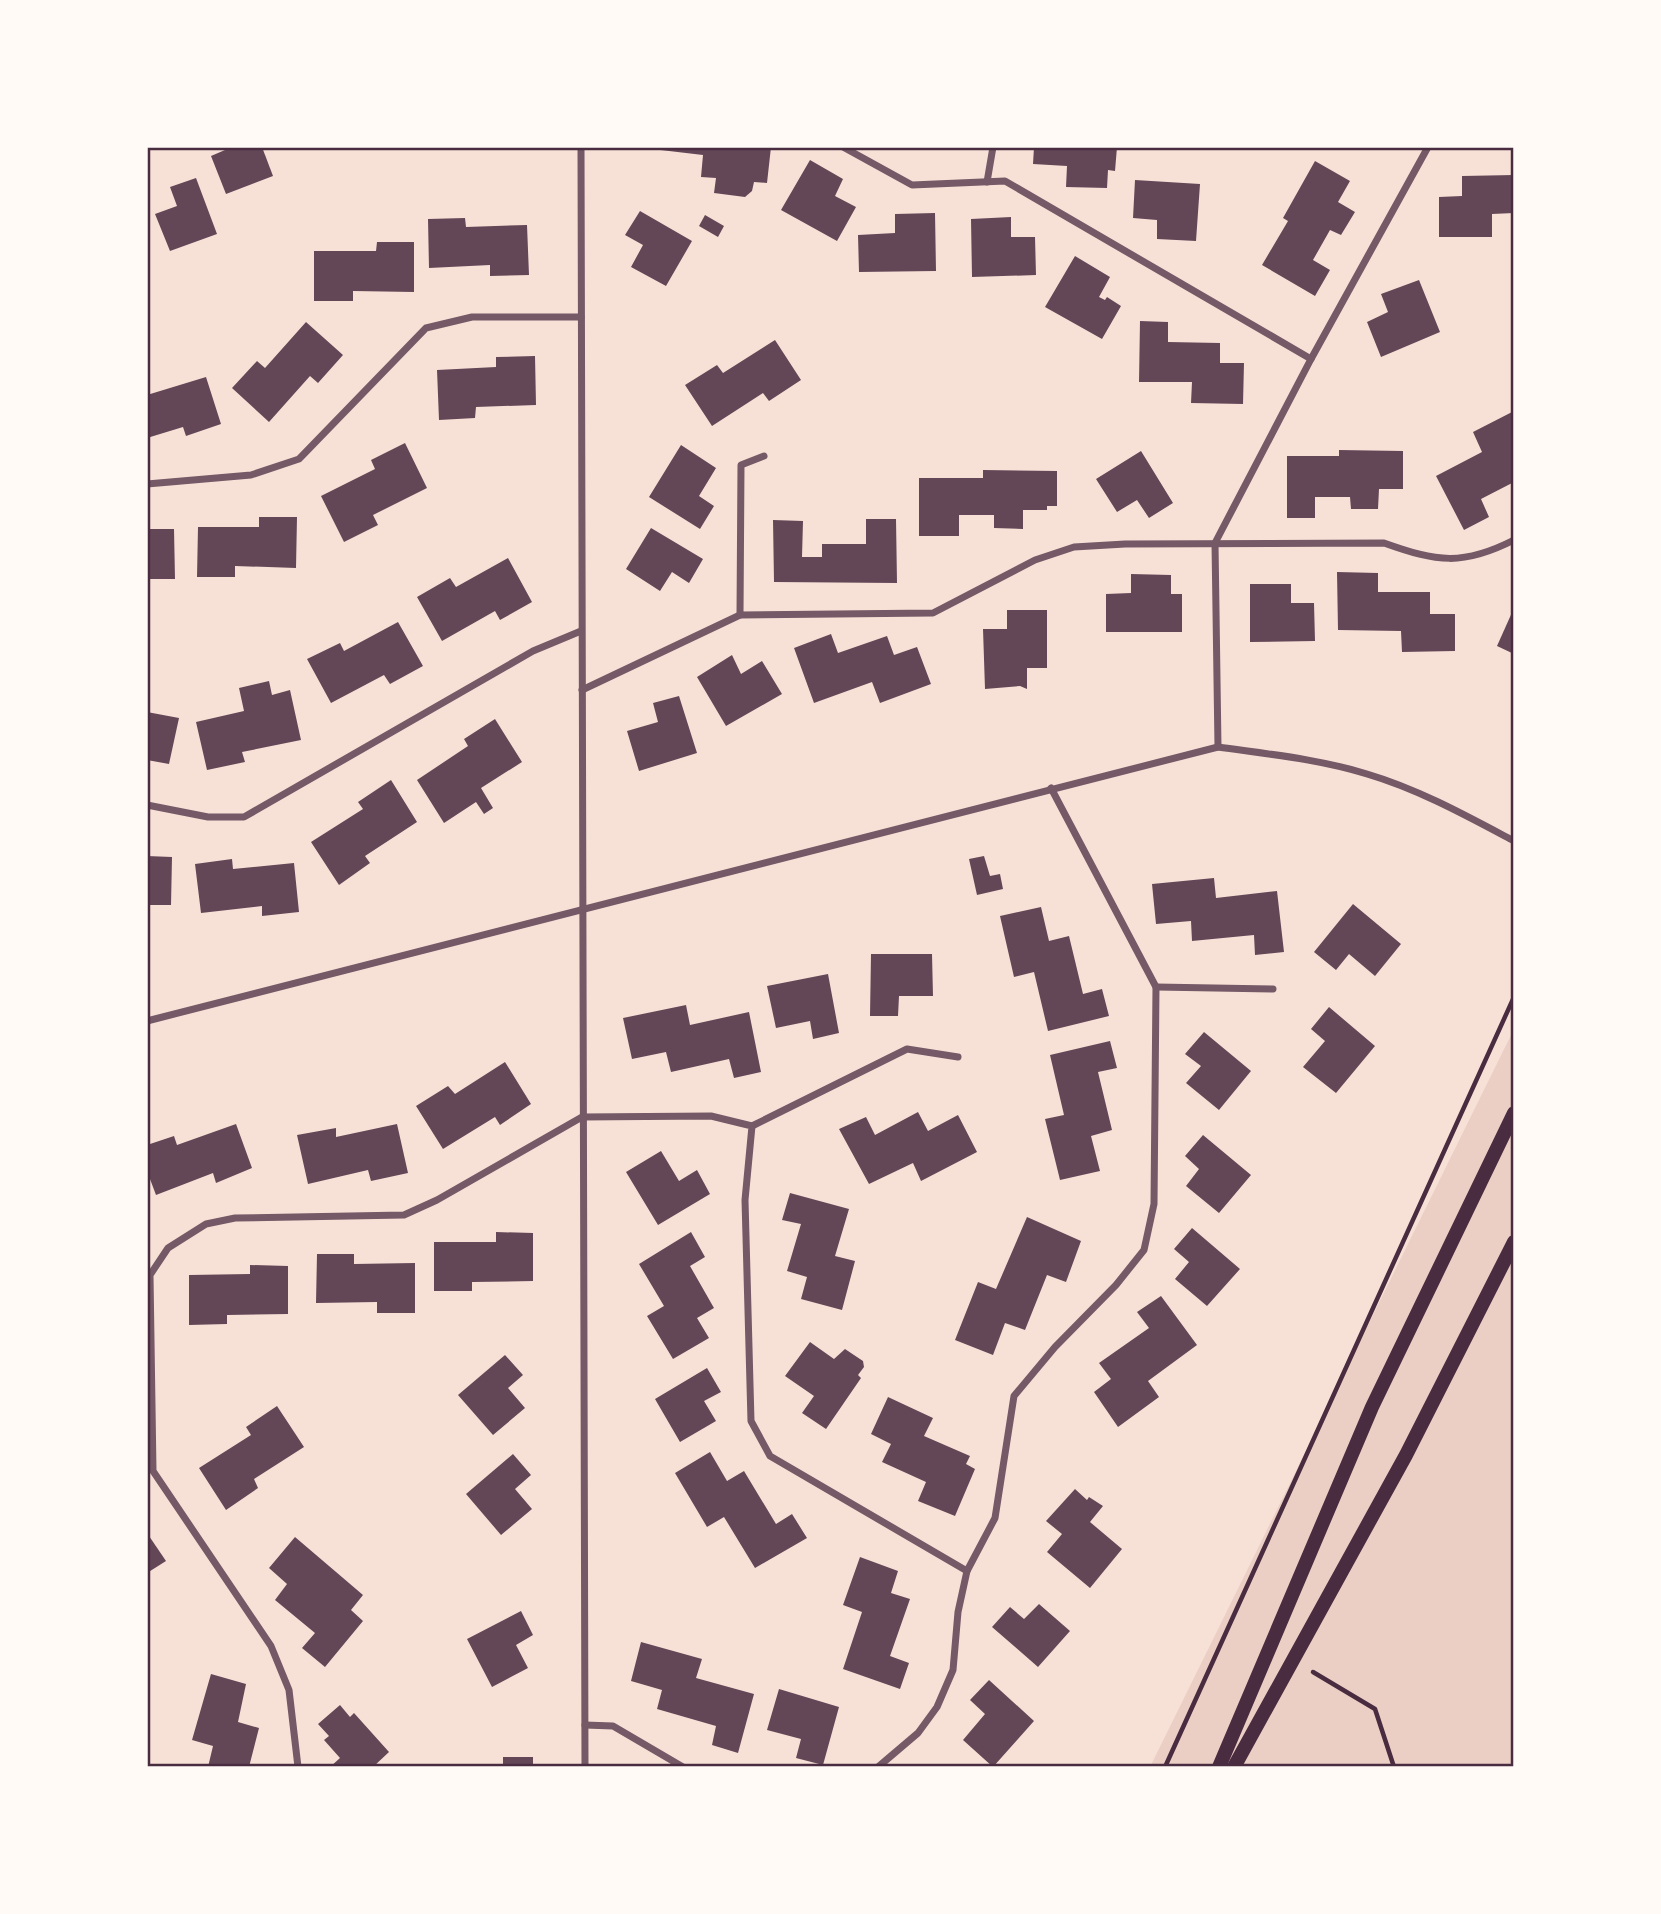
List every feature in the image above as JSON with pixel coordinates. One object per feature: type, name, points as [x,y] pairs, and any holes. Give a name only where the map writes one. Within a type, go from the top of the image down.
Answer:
[{"type":"main road","points":[[1219,1767],[1367,1419],[1514,1113]]},
{"type":"main road","points":[[1234,1767],[1406,1455],[1514,1242]]},
{"type":"street","points":[[581,147],[585,1767]]},
{"type":"street","points":[[843,147],[912,185],[1006,181],[1311,359]]},
{"type":"street","points":[[987,182],[993,147]]},
{"type":"street","points":[[1218,747],[1215,543],[1311,359],[1427,147]]},
{"type":"street","points":[[147,484],[251,475],[299,459],[426,328],[472,317],[581,317]]},
{"type":"street","points":[[740,615],[741,466],[764,456]]},
{"type":"street","points":[[582,690],[740,615],[933,613],[1035,560],[1074,547],[1215,543],[1384,543],[1416,554],[1450,560],[1484,555],[1514,540]]},
{"type":"street","points":[[147,805],[208,817],[244,817],[533,651],[581,631]]},
{"type":"street","points":[[147,1021],[1218,747],[1287,756],[1367,774],[1447,806],[1514,841]]},
{"type":"street","points":[[878,1767],[918,1732],[937,1707],[953,1670],[958,1612],[967,1571],[995,1518],[1014,1396],[1055,1347],[1116,1285],[1144,1250],[1154,1204],[1156,987],[1051,788]]},
{"type":"street","points":[[1156,987],[1273,989]]},
{"type":"street","points":[[298,1767],[289,1690],[271,1646],[150,1474],[150,1275],[168,1248],[206,1224],[235,1218],[404,1215],[437,1200],[582,1117],[711,1116],[752,1126],[907,1049],[958,1057]]},
{"type":"street","points":[[752,1126],[745,1200],[751,1421],[771,1456],[967,1571]]},
{"type":"street","points":[[585,1725],[613,1726],[683,1767]]},
{"type":"path","points":[[1165,1767],[1514,997]]},
{"type":"path","points":[[1292,1666],[1317,1673],[1375,1709],[1394,1767]]},
{"type":"shaded area","points":[[1514,1029],[1514,1767],[1150,1767]]},
{"type":"building","points":[[232,147],[262,147],[273,176],[226,194],[211,156]]},
{"type":"building","points":[[652,147],[771,147],[767,183],[754,182],[752,191],[745,197],[714,193],[716,178],[701,177],[703,155]]},
{"type":"building","points":[[1034,147],[1117,147],[1115,171],[1108,170],[1107,188],[1066,187],[1067,166],[1033,164]]},
{"type":"building","points":[[810,160],[843,179],[835,196],[856,207],[837,241],[781,210]]},
{"type":"building","points":[[1315,161],[1350,181],[1338,202],[1355,212],[1341,235],[1330,230],[1313,260],[1330,270],[1315,296],[1262,265],[1288,221],[1283,218]]},
{"type":"building","points":[[1514,175],[1514,213],[1492,214],[1492,237],[1439,237],[1439,197],[1462,196],[1462,176]]},
{"type":"building","points":[[196,178],[217,234],[170,251],[155,214],[177,206],[170,187]]},
{"type":"building","points":[[1135,180],[1200,184],[1196,241],[1157,239],[1157,220],[1133,218]]},
{"type":"building","points":[[640,211],[692,241],[666,286],[631,267],[643,245],[625,235]]},
{"type":"building","points":[[935,213],[936,271],[859,272],[858,235],[895,233],[895,214]]},
{"type":"building","points":[[705,215],[724,226],[718,237],[699,226]]},
{"type":"building","points":[[1011,217],[1011,237],[1035,237],[1036,275],[972,277],[971,219]]},
{"type":"building","points":[[465,218],[466,227],[527,225],[529,275],[490,276],[490,265],[429,268],[428,219]]},
{"type":"building","points":[[377,242],[414,242],[414,292],[353,291],[353,301],[314,301],[314,251],[376,251]]},
{"type":"building","points":[[1075,256],[1110,277],[1099,297],[1105,300],[1107,297],[1121,306],[1102,339],[1045,307]]},
{"type":"building","points":[[1419,280],[1440,332],[1381,357],[1367,322],[1388,312],[1381,294]]},
{"type":"building","points":[[1140,321],[1168,322],[1168,342],[1220,343],[1220,363],[1244,363],[1243,404],[1191,403],[1192,382],[1139,382]]},
{"type":"building","points":[[306,322],[343,355],[318,383],[310,376],[269,422],[232,388],[257,361],[265,368]]},
{"type":"building","points":[[775,340],[801,380],[769,401],[763,393],[712,426],[685,385],[717,365],[723,373]]},
{"type":"building","points":[[535,356],[536,405],[476,407],[475,418],[439,420],[437,370],[496,367],[496,357]]},
{"type":"building","points":[[206,377],[221,424],[186,436],[183,427],[147,438],[147,395]]},
{"type":"building","points":[[1514,411],[1514,482],[1481,499],[1489,517],[1464,530],[1436,476],[1482,452],[1473,432]]},
{"type":"building","points":[[405,443],[427,488],[373,515],[378,525],[344,542],[321,496],[375,469],[371,460]]},
{"type":"building","points":[[681,445],[716,468],[699,496],[714,506],[700,529],[649,497]]},
{"type":"building","points":[[1339,450],[1403,451],[1403,489],[1379,489],[1378,509],[1351,509],[1350,497],[1315,497],[1315,518],[1287,518],[1287,456],[1339,456]]},
{"type":"building","points":[[1141,451],[1173,503],[1149,518],[1137,500],[1117,512],[1096,479]]},
{"type":"building","points":[[983,470],[1057,471],[1057,506],[1047,506],[1047,510],[1023,510],[1023,529],[994,528],[994,515],[959,515],[959,536],[919,536],[919,478],[983,478]]},
{"type":"building","points":[[259,517],[297,517],[296,568],[235,566],[235,577],[197,577],[198,527],[259,527]]},
{"type":"building","points":[[866,519],[896,519],[897,583],[774,582],[773,520],[803,521],[802,557],[822,557],[822,544],[866,544]]},
{"type":"building","points":[[651,528],[703,559],[689,583],[672,572],[660,591],[626,569]]},
{"type":"building","points":[[147,529],[174,529],[175,579],[147,579]]},
{"type":"building","points":[[508,558],[532,602],[500,620],[495,611],[442,641],[417,597],[450,578],[456,587]]},
{"type":"building","points":[[1337,572],[1378,573],[1378,592],[1430,592],[1430,614],[1455,614],[1455,651],[1402,652],[1401,631],[1338,630]]},
{"type":"building","points":[[1131,574],[1171,575],[1171,594],[1182,594],[1182,632],[1106,632],[1106,594],[1131,593]]},
{"type":"building","points":[[1250,584],[1291,584],[1291,603],[1314,603],[1315,641],[1250,642]]},
{"type":"building","points":[[1514,608],[1514,654],[1497,646]]},
{"type":"building","points":[[1007,610],[1047,610],[1047,668],[1027,668],[1027,689],[1020,686],[985,689],[983,629],[1007,629]]},
{"type":"building","points":[[398,622],[423,666],[390,684],[384,675],[331,703],[307,659],[340,643],[344,651]]},
{"type":"building","points":[[831,634],[838,653],[887,636],[894,655],[917,647],[931,684],[880,703],[872,682],[814,703],[794,648]]},
{"type":"building","points":[[732,655],[741,674],[762,661],[782,694],[726,726],[697,677]]},
{"type":"building","points":[[269,681],[272,695],[290,690],[301,740],[242,752],[245,762],[207,770],[196,722],[244,711],[239,688]]},
{"type":"building","points":[[679,696],[697,753],[639,771],[627,731],[658,722],[653,703]]},
{"type":"building","points":[[147,712],[179,718],[169,764],[147,760]]},
{"type":"building","points":[[495,719],[522,762],[481,788],[493,808],[484,814],[476,802],[444,823],[417,780],[468,746],[464,739]]},
{"type":"building","points":[[391,780],[417,822],[365,856],[370,863],[339,885],[311,842],[363,809],[358,802]]},
{"type":"building","points":[[147,856],[172,857],[171,905],[147,905]]},
{"type":"building","points":[[984,856],[990,876],[1000,874],[1003,889],[977,895],[969,859]]},
{"type":"building","points":[[232,859],[233,869],[294,863],[299,912],[262,916],[262,906],[201,913],[195,864]]},
{"type":"building","points":[[1214,878],[1216,898],[1277,891],[1284,952],[1255,955],[1254,935],[1192,941],[1191,921],[1156,924],[1152,884]]},
{"type":"building","points":[[1353,904],[1401,944],[1375,976],[1349,954],[1336,970],[1314,952]]},
{"type":"building","points":[[1041,907],[1049,941],[1069,936],[1083,994],[1102,989],[1109,1016],[1048,1031],[1034,972],[1014,977],[1000,916]]},
{"type":"building","points":[[871,954],[932,954],[933,996],[899,996],[898,1016],[870,1016]]},
{"type":"building","points":[[828,974],[839,1033],[813,1039],[810,1021],[776,1028],[767,986]]},
{"type":"building","points":[[686,1005],[690,1025],[749,1012],[761,1072],[734,1078],[729,1059],[671,1072],[666,1052],[632,1059],[623,1018]]},
{"type":"building","points":[[1329,1007],[1375,1046],[1336,1093],[1303,1067],[1325,1041],[1311,1029]]},
{"type":"building","points":[[1204,1032],[1251,1071],[1219,1110],[1186,1083],[1201,1066],[1185,1054]]},
{"type":"building","points":[[1110,1041],[1117,1068],[1098,1072],[1112,1130],[1091,1136],[1100,1171],[1060,1180],[1045,1119],[1064,1115],[1050,1055]]},
{"type":"building","points":[[505,1062],[531,1104],[500,1125],[495,1117],[443,1149],[416,1106],[448,1086],[455,1094]]},
{"type":"building","points":[[918,1112],[928,1131],[958,1115],[977,1152],[921,1181],[913,1163],[869,1184],[839,1129],[866,1117],[875,1135]]},
{"type":"building","points":[[236,1124],[252,1168],[216,1183],[213,1173],[156,1195],[147,1171],[147,1145],[174,1136],[177,1145]]},
{"type":"building","points":[[397,1124],[408,1173],[371,1181],[368,1170],[308,1184],[297,1135],[336,1128],[336,1137]]},
{"type":"building","points":[[1203,1135],[1251,1175],[1219,1213],[1186,1186],[1199,1169],[1185,1156]]},
{"type":"building","points":[[661,1151],[679,1181],[697,1170],[710,1194],[658,1225],[626,1172]]},
{"type":"building","points":[[790,1193],[849,1209],[835,1256],[855,1261],[842,1310],[801,1299],[807,1277],[787,1271],[801,1224],[782,1220]]},
{"type":"building","points":[[1027,1217],[1081,1241],[1066,1282],[1047,1275],[1025,1330],[1005,1323],[993,1355],[955,1340],[978,1282],[996,1289]]},
{"type":"building","points":[[1192,1228],[1240,1269],[1207,1306],[1175,1279],[1189,1262],[1174,1249]]},
{"type":"building","points":[[496,1232],[533,1233],[533,1281],[472,1282],[472,1291],[434,1291],[434,1242],[496,1242]]},
{"type":"building","points":[[691,1232],[705,1257],[690,1266],[714,1308],[697,1318],[709,1338],[673,1359],[647,1316],[664,1306],[639,1264]]},
{"type":"building","points":[[317,1254],[354,1254],[354,1264],[415,1263],[415,1313],[377,1313],[377,1302],[316,1303]]},
{"type":"building","points":[[250,1265],[288,1266],[288,1314],[227,1315],[227,1324],[189,1325],[189,1275],[250,1274]]},
{"type":"building","points":[[1161,1296],[1197,1345],[1148,1381],[1159,1397],[1118,1427],[1094,1392],[1111,1379],[1099,1363],[1149,1328],[1137,1312]]},
{"type":"building","points":[[810,1342],[834,1359],[845,1349],[863,1361],[864,1367],[858,1375],[861,1378],[826,1429],[802,1413],[814,1396],[785,1376]]},
{"type":"building","points":[[505,1355],[523,1375],[508,1388],[525,1408],[493,1435],[458,1395]]},
{"type":"building","points":[[707,1368],[721,1392],[704,1401],[716,1421],[680,1442],[655,1399]]},
{"type":"building","points":[[888,1397],[933,1418],[924,1436],[970,1456],[966,1464],[975,1469],[955,1516],[918,1501],[926,1482],[882,1462],[891,1444],[871,1434]]},
{"type":"building","points":[[277,1406],[304,1447],[254,1479],[258,1488],[226,1510],[199,1468],[251,1435],[246,1427]]},
{"type":"building","points":[[710,1452],[727,1481],[744,1471],[776,1524],[792,1514],[807,1538],[755,1568],[724,1517],[707,1527],[675,1473]]},
{"type":"building","points":[[513,1454],[531,1475],[515,1489],[532,1509],[501,1535],[466,1494]]},
{"type":"building","points":[[1075,1489],[1087,1500],[1089,1497],[1103,1506],[1090,1522],[1122,1549],[1090,1588],[1047,1552],[1062,1534],[1046,1521]]},
{"type":"building","points":[[147,1533],[166,1561],[147,1573]]},
{"type":"building","points":[[295,1537],[363,1595],[351,1610],[363,1621],[325,1667],[302,1648],[315,1633],[275,1600],[287,1584],[269,1568]]},
{"type":"building","points":[[860,1557],[898,1571],[891,1593],[910,1599],[890,1656],[909,1663],[900,1689],[843,1669],[862,1612],[843,1605]]},
{"type":"building","points":[[1039,1604],[1070,1631],[1038,1667],[992,1627],[1010,1607],[1024,1619]]},
{"type":"building","points":[[521,1611],[533,1635],[516,1645],[528,1668],[492,1687],[467,1639]]},
{"type":"building","points":[[641,1642],[702,1659],[696,1678],[754,1694],[738,1753],[712,1745],[716,1726],[657,1709],[662,1690],[631,1681]]},
{"type":"building","points":[[211,1674],[246,1684],[238,1722],[259,1728],[249,1767],[208,1767],[213,1746],[192,1740]]},
{"type":"building","points":[[989,1680],[1034,1721],[993,1767],[963,1740],[985,1714],[970,1700]]},
{"type":"building","points":[[779,1689],[839,1707],[823,1765],[796,1758],[801,1739],[767,1730]]},
{"type":"building","points":[[340,1705],[350,1717],[354,1713],[389,1752],[373,1767],[330,1767],[340,1758],[324,1740],[329,1736],[318,1724]]},
{"type":"building","points":[[503,1757],[533,1757],[533,1767],[503,1767]]}]
